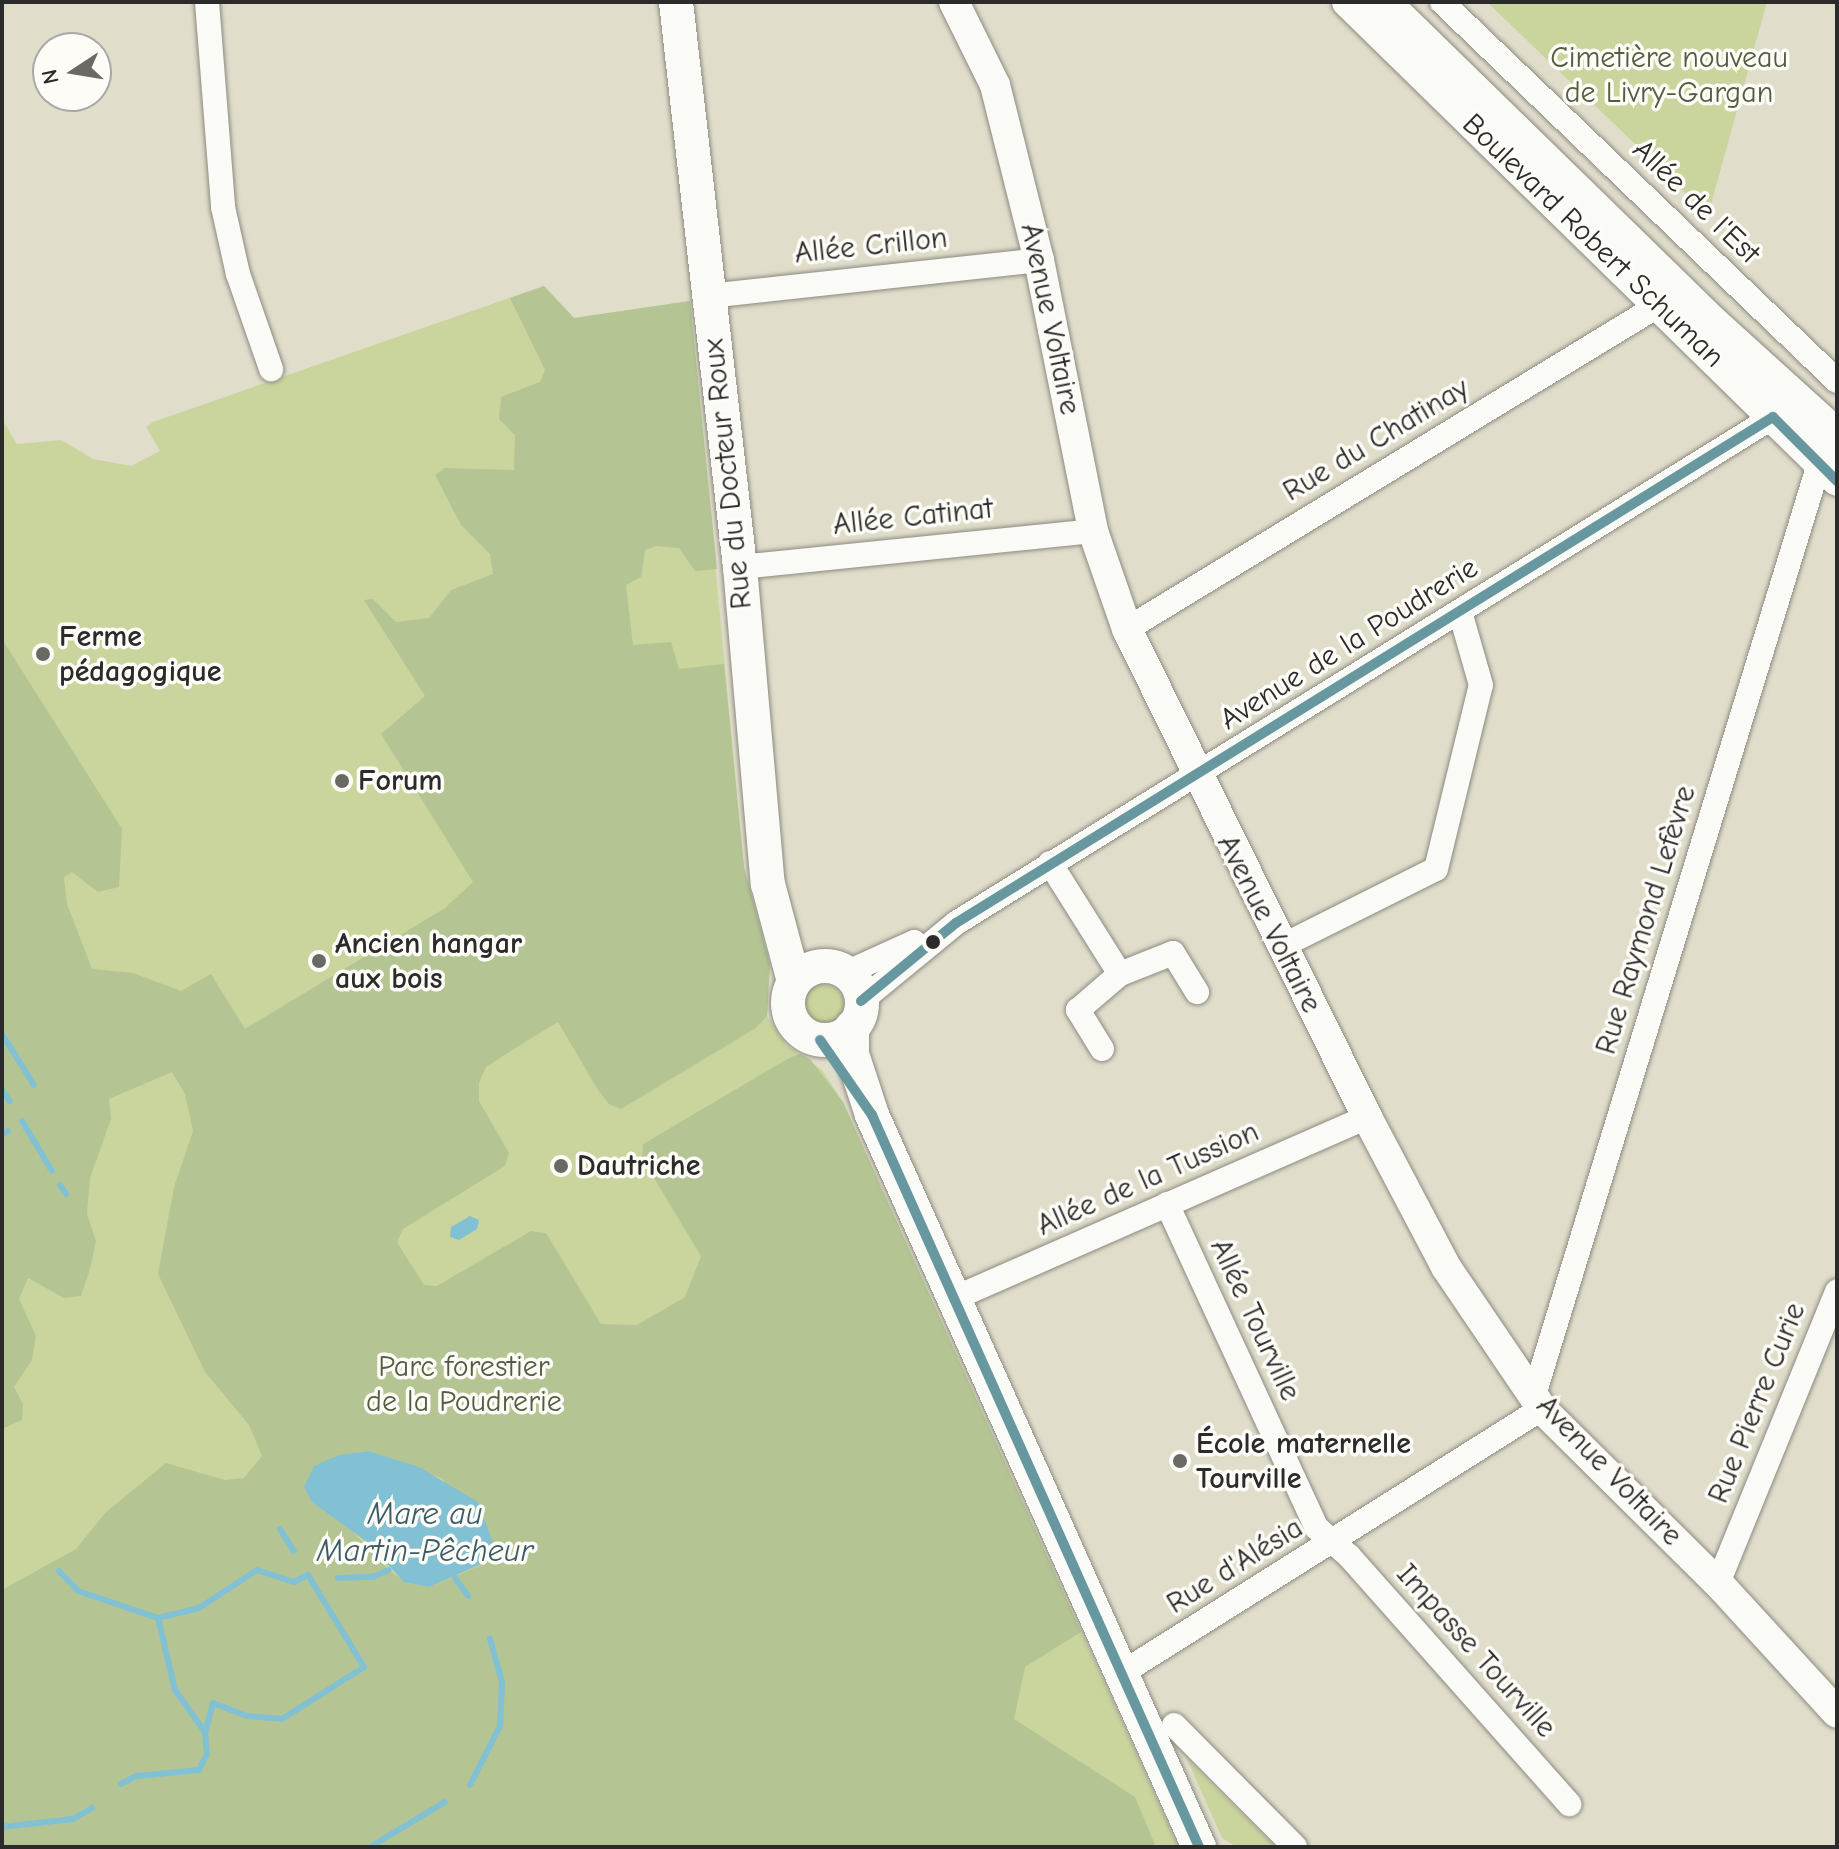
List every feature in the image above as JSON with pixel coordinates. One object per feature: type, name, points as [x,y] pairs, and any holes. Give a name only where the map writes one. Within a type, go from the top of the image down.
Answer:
[{"type":"highway","points":[[1379,2],[1709,324],[1831,462]]},
{"type":"highway","points":[[1410,2],[1837,411]]},
{"type":"main road","name":"Rue du Docteur Roux","points":[[676,2],[740,567],[771,909],[794,982],[788,1000],[794,1023],[820,1040]]},
{"type":"main road","name":"Rue du Docteur Roux","points":[[765,828],[796,930],[846,992]]},
{"type":"main road","points":[[794,982],[846,992]]},
{"type":"main road","points":[[820,1040],[833,1039],[846,992]]},
{"type":"main road","points":[[846,992],[852,1054],[872,1115],[1199,1847]]},
{"type":"main road","points":[[820,1040],[872,1115]]},
{"type":"street","points":[[207,2],[223,207],[238,274],[271,369]]},
{"type":"street","name":"Avenue Voltaire","points":[[954,2],[995,85],[1039,260],[1093,531],[1127,629],[1196,777],[1367,1117],[1446,1267],[1538,1402],[1718,1583],[1837,1713]]},
{"type":"street","name":"Boulevard Robert Schuman","points":[[1347,2],[1773,417],[1831,462]]},
{"type":"street","name":"Allée de l'Est","points":[[1442,2],[1837,381]]},
{"type":"street","name":"Allée Crillon","points":[[709,296],[1039,260]]},
{"type":"street","name":"Rue du Chatinay","points":[[1127,629],[1659,305]]},
{"type":"street","name":"Avenue de la Poudrerie","points":[[846,992],[1773,417]]},
{"type":"street","name":"Rue Raymond Lefèvre","points":[[1538,1402],[1831,462]]},
{"type":"street","name":"Allée Catinat","points":[[740,567],[1093,531]]},
{"type":"street","points":[[1280,947],[1436,869],[1481,685],[1460,612]]},
{"type":"street","points":[[1050,863],[1120,974]]},
{"type":"street","points":[[1102,1049],[1078,1010],[1120,974],[1173,953],[1197,992]]},
{"type":"street","name":"Allée de la Tussion","points":[[955,1298],[1367,1117]]},
{"type":"street","name":"Allée Tourville","points":[[1167,1204],[1309,1514],[1333,1543]]},
{"type":"street","name":"Rue Pierre Curie","points":[[1718,1583],[1837,1291]]},
{"type":"street","name":"Rue d'Alésia","points":[[1122,1673],[1333,1543],[1538,1402]]},
{"type":"street","name":"Impasse Tourville","points":[[1333,1543],[1569,1804]]},
{"type":"street","points":[[1174,1725],[1295,1847]]},
{"type":"green space","name":"Cimetière nouveau de Livry-Gargan","points":[[1487,2],[1767,2],[1708,215],[1634,143]]},
{"type":"green space","name":"Parc forestier de la Poudrerie","points":[[544,286],[574,318],[690,301],[744,867],[770,965],[767,1016],[786,1045],[822,1070],[843,1102],[1178,1847],[2,1847],[2,419],[17,444],[61,440],[93,459],[131,466],[160,451],[146,427],[153,422]]},
{"type":"green space","name":"Parc forestier de la Poudrerie","points":[[544,286],[574,318],[690,301],[717,569],[695,571],[679,548],[656,546],[645,550],[641,577],[626,585],[633,645],[671,642],[679,669],[724,664],[744,867],[770,965],[767,1016],[756,1028],[621,1109],[609,1104],[598,1090],[558,1022],[525,1042],[486,1067],[479,1083],[479,1101],[509,1153],[505,1166],[403,1229],[397,1242],[424,1285],[437,1286],[531,1231],[546,1233],[601,1324],[637,1325],[685,1297],[701,1256],[642,1158],[643,1144],[789,1058],[800,1054],[810,1059],[843,1102],[1081,1632],[1025,1667],[1014,1719],[1135,1797],[1156,1847],[2,1847],[2,1590],[76,1549],[105,1513],[166,1463],[225,1480],[244,1478],[262,1456],[249,1425],[205,1372],[158,1274],[174,1187],[193,1131],[185,1094],[172,1072],[109,1099],[111,1119],[90,1178],[87,1214],[96,1241],[90,1269],[81,1296],[64,1298],[28,1278],[19,1299],[36,1336],[32,1360],[14,1387],[23,1404],[22,1420],[2,1429],[2,639],[122,829],[119,887],[98,892],[72,872],[64,877],[67,904],[92,969],[133,973],[181,991],[211,974],[245,1029],[445,908],[473,882],[381,734],[425,696],[364,600],[373,599],[396,622],[429,618],[451,590],[493,574],[490,554],[461,525],[435,475],[445,468],[514,470],[515,435],[499,419],[501,397],[540,382],[545,370],[510,298]],"holes":[[[368,1451],[441,1478],[454,1492],[478,1502],[484,1521],[481,1565],[429,1587],[404,1581],[389,1570],[350,1529],[339,1455]]]},
{"type":"green space","points":[[824,985],[838,991],[844,1005],[838,1019],[824,1025],[810,1019],[804,1005],[810,991]]},
{"type":"green space","points":[[1187,1759],[1275,1847],[1237,1847],[1222,1838]]},
{"type":"water","points":[[470,1216],[479,1220],[477,1229],[459,1240],[450,1237],[451,1227]]},
{"type":"water","name":"Mare au Martin-Pêcheur","points":[[368,1451],[419,1467],[478,1502],[493,1543],[481,1564],[429,1587],[404,1582],[367,1542],[312,1502],[304,1487],[314,1466],[339,1455]]},
{"type":"waterway","points":[[2,1034],[34,1085]]},
{"type":"waterway","points":[[2,1090],[10,1102]]},
{"type":"waterway","points":[[22,1121],[52,1171]]},
{"type":"waterway","points":[[2,1135],[8,1131]]},
{"type":"waterway","points":[[60,1185],[66,1194]]},
{"type":"waterway","points":[[280,1529],[294,1551]]},
{"type":"waterway","points":[[59,1571],[78,1591],[158,1618],[199,1608],[257,1570],[294,1582],[308,1575],[364,1667],[282,1719],[247,1716],[213,1703],[205,1732],[207,1754],[199,1770],[136,1776],[121,1784]]},
{"type":"waterway","points":[[338,1578],[373,1577],[389,1570]]},
{"type":"waterway","points":[[455,1578],[468,1596]]},
{"type":"waterway","points":[[158,1618],[175,1690],[205,1732]]},
{"type":"waterway","points":[[470,1785],[500,1726],[502,1682],[490,1639]]},
{"type":"waterway","points":[[370,1847],[445,1802]]},
{"type":"waterway","points":[[2,1827],[73,1819],[92,1808]]},
{"type":"transit line","points":[[1773,417],[1837,481]]},
{"type":"transit line","points":[[861,1001],[956,923],[1773,417]]},
{"type":"transit line","points":[[820,1040],[872,1115],[1199,1847]]},
{"type":"place","name":"Ferme pédagogique","points":[[43,654]]},
{"type":"place","name":"Forum","points":[[342,781]]},
{"type":"place","name":"Ancien hangar aux bois","points":[[319,961]]},
{"type":"place","name":"Dautriche","points":[[561,1166]]},
{"type":"place","name":"École maternelle Tourville","points":[[1180,1461]]}]
